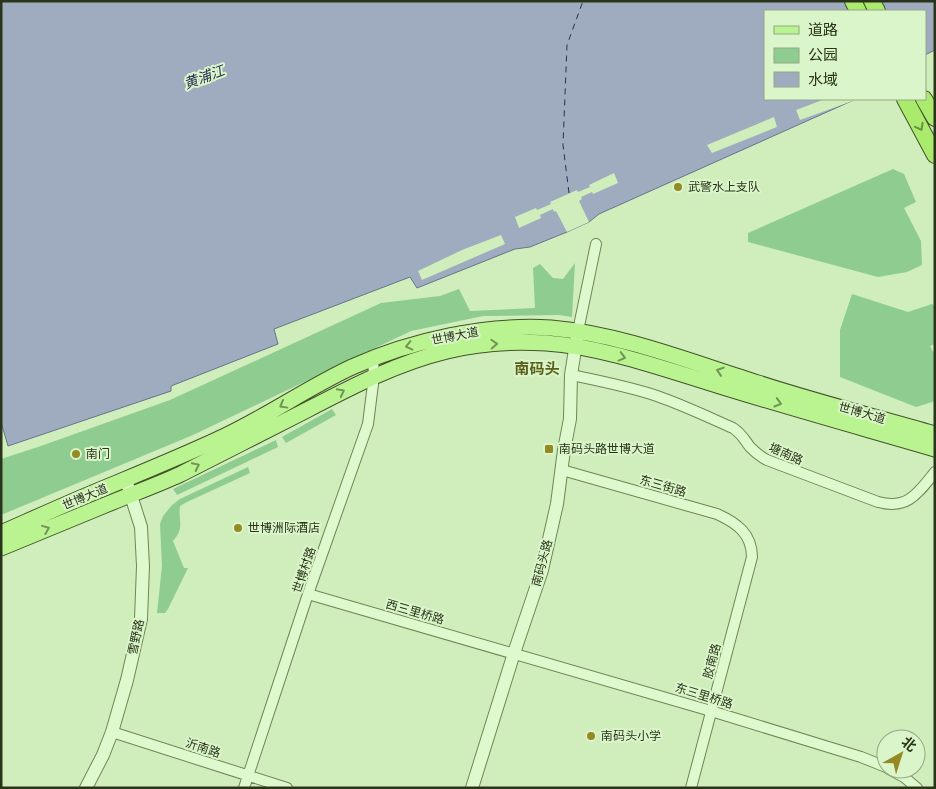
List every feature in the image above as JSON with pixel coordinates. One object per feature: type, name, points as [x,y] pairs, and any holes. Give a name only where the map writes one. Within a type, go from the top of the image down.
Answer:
[{"type":"highway","points":[[906,100],[935,155]]},
{"type":"highway","points":[[925,100],[935,118]]},
{"type":"main road","name":"世博大道","points":[[1,533],[148,471],[225,436],[334,376],[373,359],[401,348],[473,331],[548,328],[578,331],[637,344],[768,387],[935,434]]},
{"type":"main road","name":"世博大道","points":[[1,548],[154,486],[374,376],[448,350],[487,344],[517,342],[575,346],[645,363],[935,449]]},
{"type":"street","points":[[578,331],[596,244]]},
{"type":"street","name":"南码头路","points":[[472,788],[542,570],[557,504],[570,419],[571,375],[578,331]]},
{"type":"street","name":"世博村路","points":[[244,788],[308,594],[368,424],[374,376],[373,359]]},
{"type":"street","name":"塘南路","points":[[571,375],[620,386],[668,400],[733,428],[743,436],[755,452],[767,460],[878,502],[894,505],[908,501],[935,472]]},
{"type":"street","name":"东三街路","points":[[562,470],[717,514],[736,524],[749,540]]},
{"type":"street","name":"雪野路","points":[[86,788],[103,755],[112,732],[127,680],[141,619],[143,566],[141,527],[126,480]]},
{"type":"street","name":"胶南路","points":[[691,788],[752,557],[749,540]]},
{"type":"street","name":"西三里桥路","points":[[308,594],[514,653]]},
{"type":"street","name":"东三里桥路","points":[[514,653],[711,711],[861,757],[876,763]]},
{"type":"street","name":"沂南路","points":[[112,732],[287,788]]},
{"type":"street","name":"东三里桥路","points":[[906,779],[917,788]]},
{"type":"green space","points":[[893,169],[904,174],[916,202],[904,208],[921,241],[922,265],[907,272],[878,277],[748,242],[748,233]]},
{"type":"green space","points":[[575,263],[572,317],[559,315],[483,316],[411,331],[193,435],[1,515],[1,459],[170,400],[381,303],[440,296],[459,289],[470,311],[535,308],[533,268],[540,264],[553,278],[563,279]]},
{"type":"green space","points":[[852,294],[908,312],[932,304],[935,306],[935,344],[930,346],[935,355],[935,401],[916,407],[840,377],[840,330]]},
{"type":"green space","points":[[332,409],[336,415],[286,443],[282,437]]},
{"type":"green space","points":[[276,440],[278,447],[177,495],[173,489]]},
{"type":"green space","points":[[248,467],[250,473],[180,506],[180,528],[173,541],[184,568],[188,568],[168,609],[165,613],[157,613],[162,566],[160,524],[163,516],[180,499]]},
{"type":"water","name":"黄浦江","points":[[1,1],[935,1],[935,50],[926,54],[926,10],[764,10],[764,100],[854,100],[599,214],[589,222],[567,232],[530,247],[515,249],[417,288],[410,277],[274,329],[278,344],[171,386],[171,391],[8,446],[1,422]]},
{"type":"pier","points":[[822,100],[855,100],[800,120],[796,110]]},
{"type":"pier","points":[[774,117],[777,127],[712,153],[707,145]]},
{"type":"pier","points":[[614,173],[618,183],[581,197],[582,199],[579,201],[589,222],[567,232],[556,211],[554,212],[553,209],[540,215],[541,218],[519,228],[515,217],[551,204],[550,202],[577,190],[578,192],[590,187],[589,185]]},
{"type":"pier","points":[[501,235],[505,244],[422,280],[418,271],[462,250]]},
{"type":"ferry route","points":[[569,193],[563,145],[567,45],[583,1]]},
{"type":"place","name":"武警水上支队","points":[[678,187]]},
{"type":"place","name":"南码头路世博大道","points":[[549,449]]},
{"type":"place","name":"南门","points":[[76,454]]},
{"type":"place","name":"世博洲际酒店","points":[[238,528]]},
{"type":"place","name":"南码头小学","points":[[591,736]]},
{"type":"district","name":"南码头","points":[[537,369]]}]
